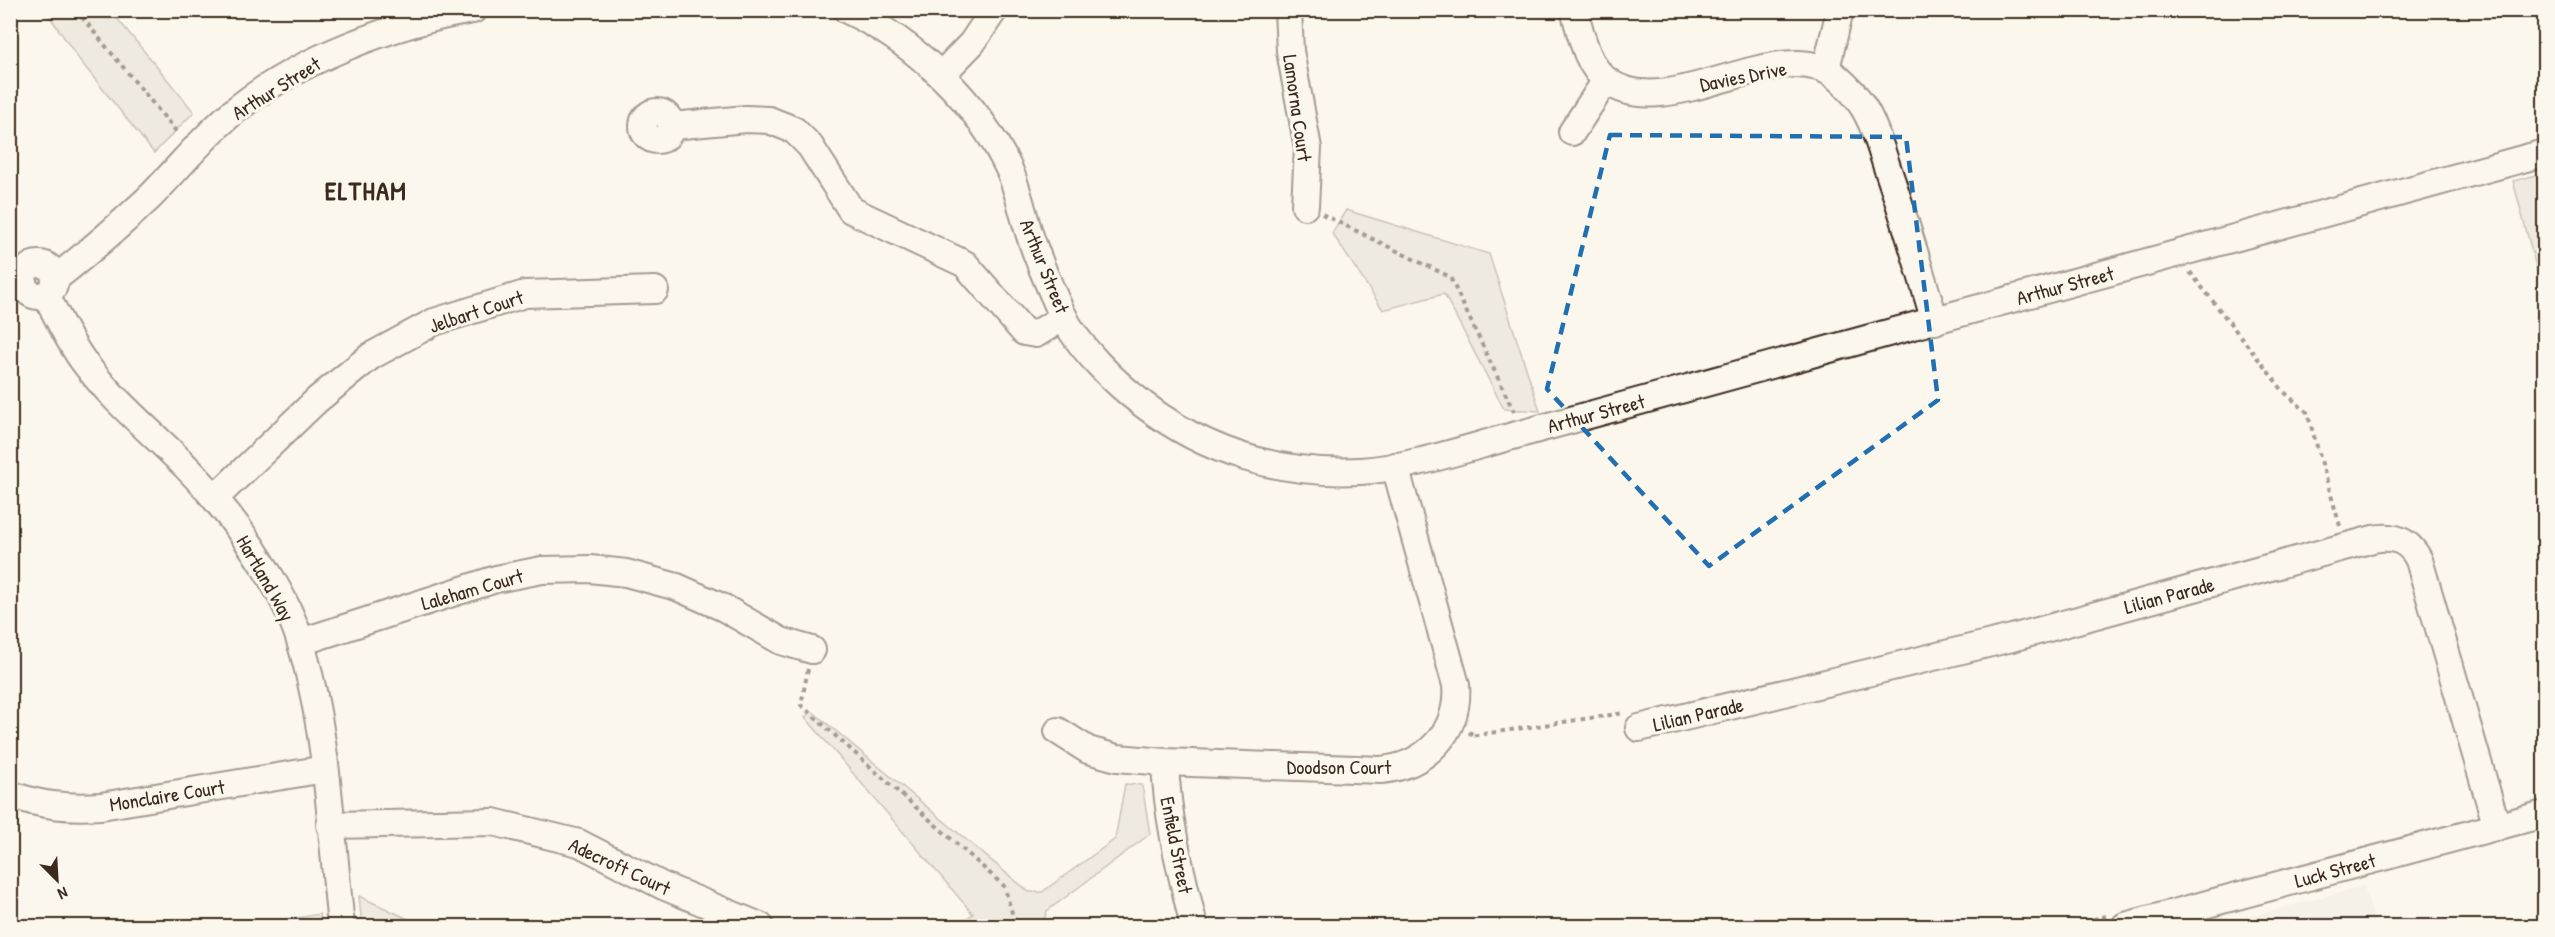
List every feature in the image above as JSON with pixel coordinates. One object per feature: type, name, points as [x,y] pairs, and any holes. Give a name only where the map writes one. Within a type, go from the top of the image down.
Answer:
[{"type":"street","name":"Arthur Street","points":[[847,10],[871,21],[909,47],[941,75],[992,137],[1010,171],[1034,247],[1064,317],[1108,373],[1168,423],[1206,443],[1244,458],[1279,467],[1361,471],[1395,466],[1935,321],[2544,153]]},
{"type":"street","points":[[941,75],[972,43],[994,10]]},
{"type":"street","name":"Lamorna Court","points":[[1288,10],[1290,51],[1308,148],[1305,206]]},
{"type":"street","points":[[1572,132],[1606,80],[1590,59],[1574,10]]},
{"type":"street","points":[[1840,10],[1826,69],[1862,104],[1870,121],[1899,204],[1935,321]]},
{"type":"street","name":"Arthur Street","points":[[31,283],[115,227],[149,198],[232,112],[278,82],[350,45],[406,25],[459,12]]},
{"type":"street","name":"Davies Drive","points":[[1606,80],[1627,91],[1656,93],[1775,66],[1813,65],[1826,69]]},
{"type":"street","points":[[672,126],[746,119],[769,120],[794,130],[810,146],[851,210],[965,264],[1024,332],[1036,334],[1064,317]]},
{"type":"street","name":"Hartland Way","points":[[31,283],[84,363],[215,498],[264,567],[301,642],[314,697],[325,769],[341,927]]},
{"type":"street","name":"Jelbart Court","points":[[215,498],[317,400],[371,357],[434,322],[525,294],[655,290]]},
{"type":"street","name":"Doodson Court","points":[[1058,731],[1073,742],[1103,755],[1164,762],[1392,769],[1415,760],[1429,751],[1447,732],[1456,708],[1456,685],[1395,466]]},
{"type":"street","name":"Lilian Parade","points":[[1634,720],[1986,645],[2373,539],[2392,537],[2411,547],[2419,560],[2497,827]]},
{"type":"street","name":"Laleham Court","points":[[301,642],[496,579],[542,570],[590,569],[626,573],[677,587],[724,608],[781,641],[812,650]]},
{"type":"street","name":"Enfield Street","points":[[1164,762],[1171,831],[1194,927]]},
{"type":"street","name":"Monclaire Court","points":[[10,794],[35,804],[56,807],[101,806],[325,769]]},
{"type":"street","name":"Luck Street","points":[[2125,927],[2544,814]]},
{"type":"street","name":"Adecroft Court","points":[[330,825],[493,822],[579,843],[663,886],[760,927]]},
{"type":"path","points":[[76,10],[94,29],[145,96],[193,151]]},
{"type":"path","points":[[1305,206],[1450,278],[1511,412],[1520,413]]},
{"type":"path","points":[[2187,267],[2284,392],[2307,412],[2342,533]]},
{"type":"path","points":[[812,650],[801,705],[1004,886],[1016,927]]},
{"type":"path","points":[[1472,726],[1470,736],[1634,720]]},
{"type":"highlighted area","points":[[1610,135],[1906,137],[1938,400],[1709,566],[1547,389]]},
{"type":"shaded area","points":[[46,11],[111,11],[194,112],[154,153],[78,58]]},
{"type":"shaded area","points":[[2544,173],[2544,293],[2543,293],[2513,181]]},
{"type":"shaded area","points":[[1346,210],[1489,254],[1540,411],[1504,409],[1444,294],[1383,310],[1332,233]]},
{"type":"shaded area","points":[[812,711],[1029,892],[1042,892],[1115,839],[1125,784],[1142,785],[1150,834],[1047,911],[1042,926],[955,926],[973,914],[805,717]]},
{"type":"shaded area","points":[[2364,886],[2376,926],[2215,926]]},
{"type":"shaded area","points":[[359,896],[423,926],[362,926]]},
{"type":"shaded area","points":[[320,914],[321,926],[246,926]]},
{"type":"district","name":"ELTHAM","points":[[366,190]]}]
